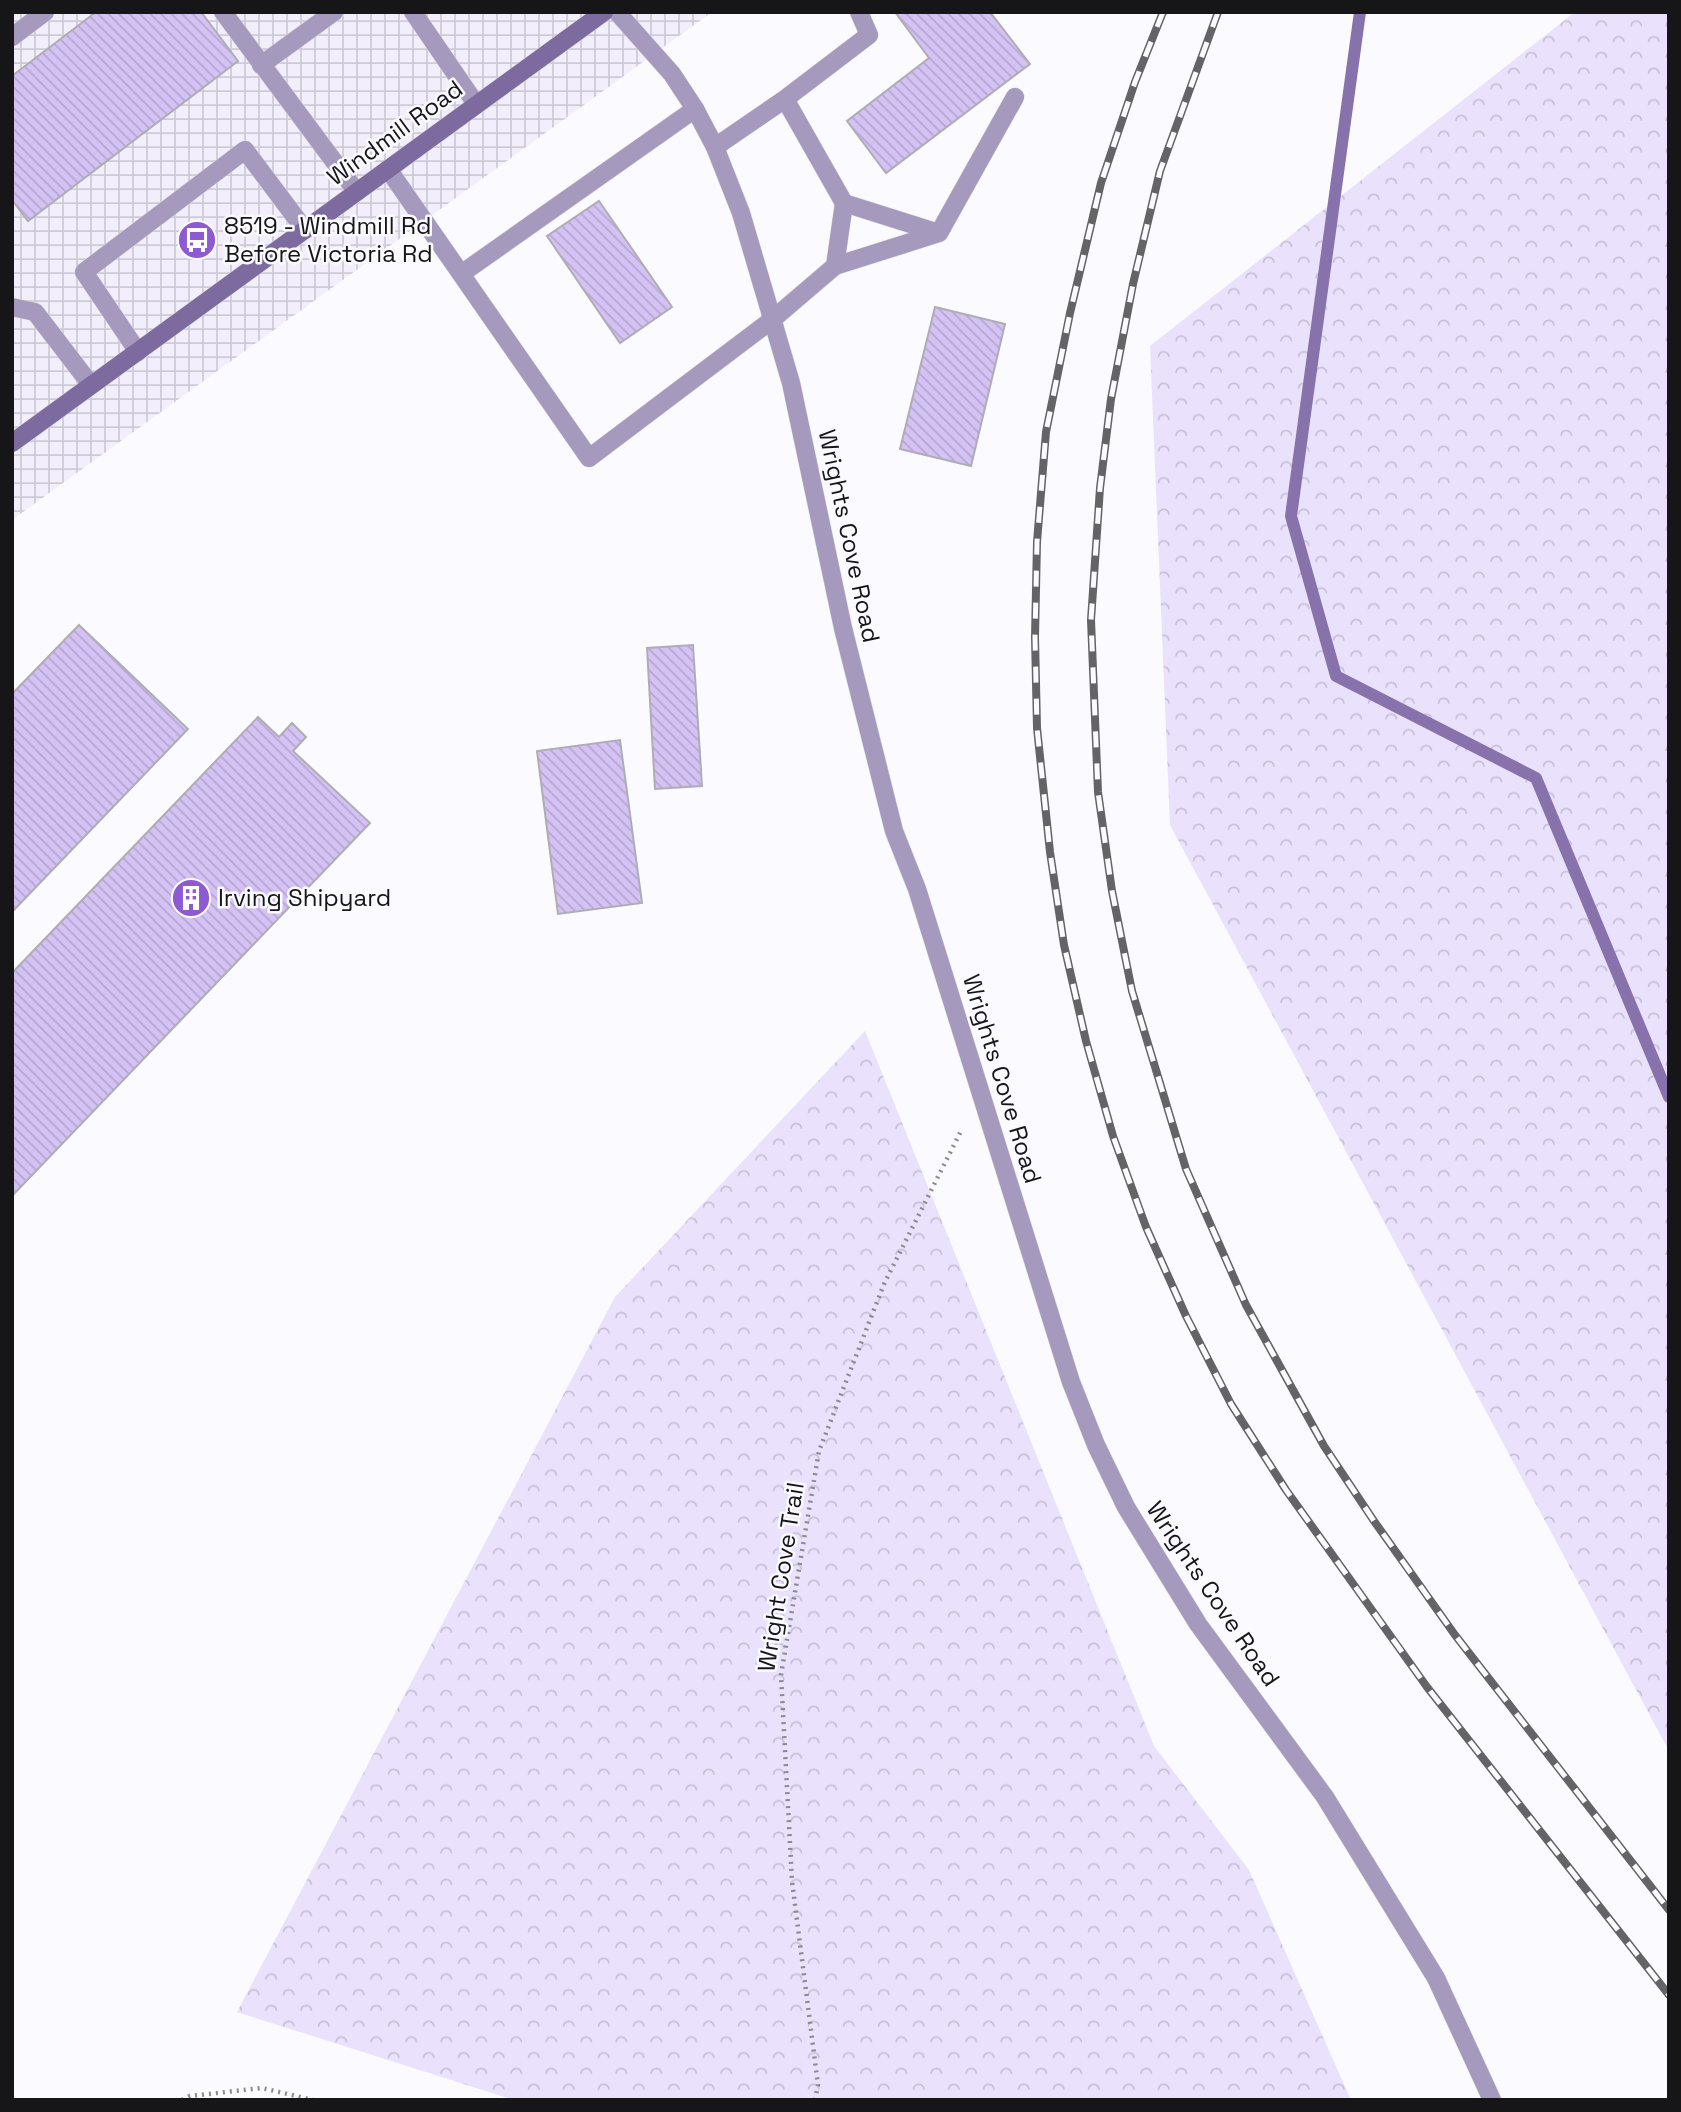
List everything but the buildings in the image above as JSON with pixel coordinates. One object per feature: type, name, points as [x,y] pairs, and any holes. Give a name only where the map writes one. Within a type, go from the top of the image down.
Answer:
[{"type":"main road","name":"Windmill Road","points":[[12,443],[604,12]]},
{"type":"street","points":[[12,37],[44,12]]},
{"type":"street","points":[[223,12],[356,191]]},
{"type":"street","points":[[261,65],[334,12]]},
{"type":"street","points":[[413,12],[476,104]]},
{"type":"street","name":"Wrights Cove Road","points":[[617,12],[672,74],[695,109],[715,147],[741,213],[791,383],[843,628],[894,831],[917,888],[1071,1382],[1096,1445],[1126,1507],[1198,1624],[1325,1797],[1436,1978],[1492,2100]]},
{"type":"street","points":[[715,147],[785,99],[869,35],[859,12]]},
{"type":"street","points":[[388,169],[589,458],[773,319],[835,266],[939,233],[1015,97]]},
{"type":"street","points":[[785,99],[844,203],[835,266]]},
{"type":"street","points":[[461,274],[695,109]]},
{"type":"street","points":[[138,352],[84,272],[245,150],[305,230]]},
{"type":"street","points":[[844,203],[939,233]]},
{"type":"street","points":[[12,307],[35,312],[91,386]]},
{"type":"path","name":"Wright Cove Trail","points":[[815,2100],[818,2085],[792,1881],[781,1675],[819,1451],[884,1283],[980,1093]]},
{"type":"path","points":[[182,2100],[190,2096],[262,2088],[313,2100]]},
{"type":"shaded area","points":[[12,12],[712,12],[12,520]]},
{"type":"green space","points":[[1575,12],[1669,12],[1669,1751],[1170,825],[1150,346]]},
{"type":"green space","points":[[865,1031],[1154,1746],[1249,1870],[1351,2100],[514,2100],[237,2012],[615,1297]]},
{"type":"waterway","points":[[1360,12],[1291,516],[1336,676],[1536,778],[1669,1097]]},
{"type":"railway","points":[[1163,12],[1135,82],[1101,183],[1070,313],[1046,432],[1037,542],[1037,728],[1050,852],[1064,945],[1086,1041],[1113,1136],[1146,1227],[1186,1316],[1231,1404],[1286,1490],[1427,1687],[1669,1995]]},
{"type":"railway","points":[[1218,12],[1160,171],[1133,284],[1111,399],[1100,488],[1091,620],[1098,792],[1112,891],[1132,991],[1186,1169],[1246,1305],[1324,1446],[1455,1635],[1669,1910]]},
{"type":"place","name":"8519 - Windmill Rd Before Victoria Rd","points":[[197,240]]},
{"type":"place","name":"Irving Shipyard","points":[[191,898]]}]
